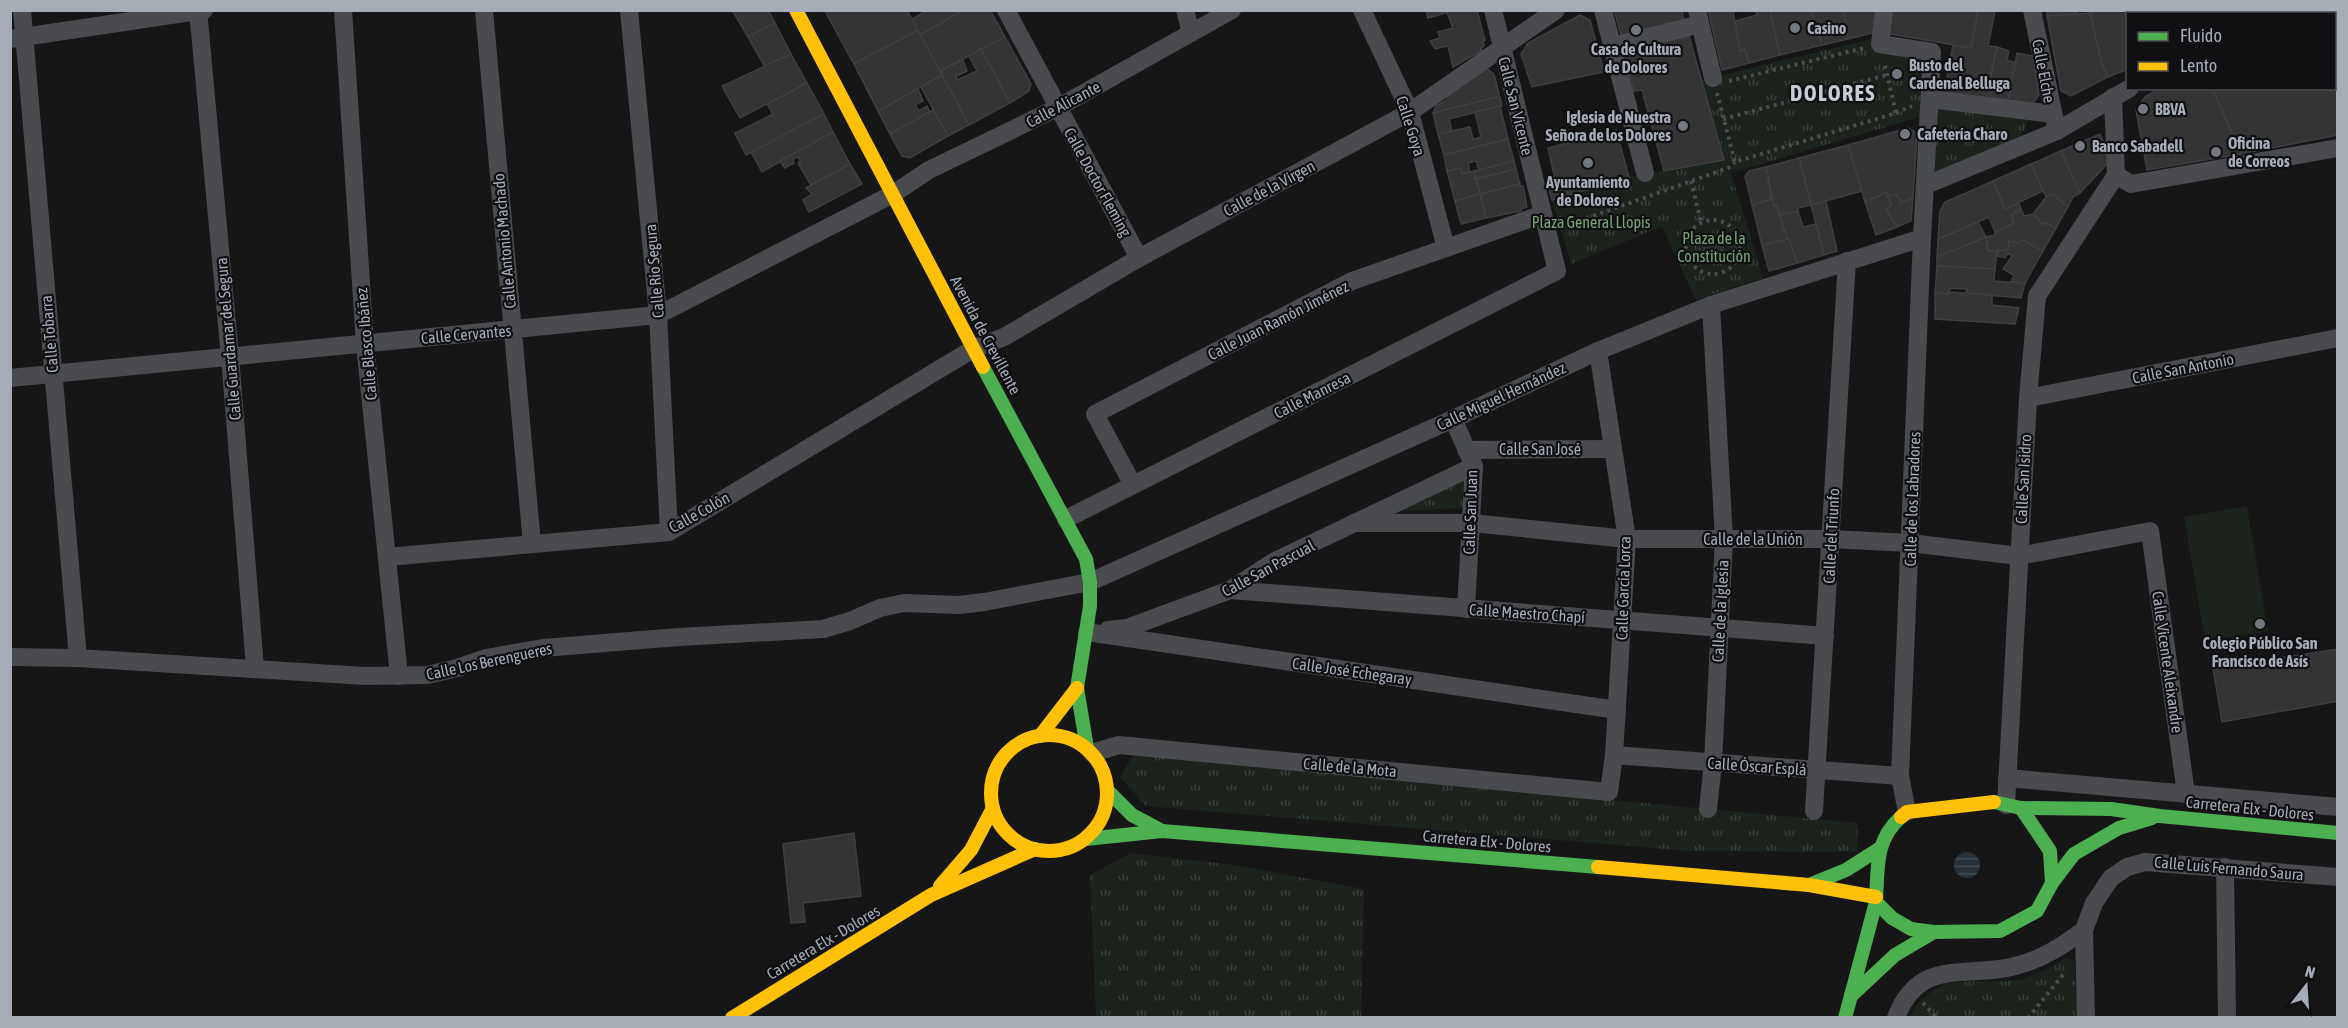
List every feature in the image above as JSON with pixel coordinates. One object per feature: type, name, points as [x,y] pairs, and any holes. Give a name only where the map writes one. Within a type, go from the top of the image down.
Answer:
[{"type":"main road","name":"Avenida de Crevillente","points":[[796,10],[973,350],[1086,559],[1090,582],[1087,632],[1077,688],[1089,751]]},
{"type":"main road","name":"Avenida de Crevillente","points":[[1040,736],[1077,688]]},
{"type":"main road","points":[[1040,736],[1065,737],[1089,751],[1103,771],[1108,791],[1103,818],[1086,839],[1062,850],[1035,849],[1016,841],[1002,826],[993,808],[991,792],[1000,761],[1024,741],[1040,736]]},
{"type":"main road","name":"Carretera Elx - Dolores","points":[[1108,791],[1132,815],[1162,831]]},
{"type":"main road","points":[[1809,885],[1838,876],[1856,867],[1879,849],[1894,823],[1907,812],[1994,802],[2014,807],[2050,850],[2052,883],[2037,911],[2000,931],[1934,932],[1911,929],[1892,918],[1876,899]]},
{"type":"main road","name":"Carretera Elx - Dolores","points":[[2014,807],[2111,808],[2160,816],[2337,833]]},
{"type":"main road","name":"Carretera Elx - Dolores","points":[[931,895],[970,854],[981,837],[993,808]]},
{"type":"main road","name":"Carretera Elx - Dolores","points":[[2052,883],[2074,854],[2118,828],[2160,816]]},
{"type":"main road","name":"Carretera Elx - Dolores","points":[[1086,839],[1162,831],[1809,885],[1876,899]]},
{"type":"main road","name":"Carretera Elx - Dolores","points":[[732,1017],[931,895],[1035,849]]},
{"type":"main road","points":[[1845,1017],[1876,899],[1879,849]]},
{"type":"main road","points":[[1851,996],[1894,955],[1934,932]]},
{"type":"street","name":"Calle Tobarra","points":[[22,10],[17,38],[52,374],[78,658]]},
{"type":"street","name":"Calle Blasco Ibáñez","points":[[343,10],[365,344],[399,676]]},
{"type":"street","name":"Calle Antonio Machado","points":[[484,10],[532,544]]},
{"type":"street","name":"Calle Río Segura","points":[[629,10],[658,315],[669,532]]},
{"type":"street","name":"Calle Doctor Fleming","points":[[1006,10],[1139,258]]},
{"type":"street","points":[[1185,10],[1191,33]]},
{"type":"street","name":"Calle Alicante","points":[[893,194],[929,170],[1057,108],[1232,10]]},
{"type":"street","name":"Calle Goya","points":[[1362,10],[1410,112],[1446,248]]},
{"type":"street","name":"Calle San Vicente","points":[[1492,10],[1557,271]]},
{"type":"street","name":"Calle de la Virgen","points":[[973,350],[1004,337],[1139,258],[1410,112],[1502,50],[1556,10]]},
{"type":"street","points":[[1603,10],[1645,172]]},
{"type":"street","points":[[1880,44],[1884,10]]},
{"type":"street","name":"Calle Elche","points":[[2032,10],[2055,122]]},
{"type":"street","points":[[17,38],[200,11]]},
{"type":"street","name":"Calle Guardamar del Segura","points":[[200,11],[255,668]]},
{"type":"street","points":[[1612,46],[1698,17],[1714,81]]},
{"type":"street","name":"Calle de los Labradores","points":[[1880,44],[1932,52],[1900,776],[1907,812]]},
{"type":"street","points":[[1926,185],[2055,122],[2121,93],[2115,176],[2131,184],[2337,148]]},
{"type":"street","points":[[1931,99],[2055,122]]},
{"type":"street","name":"Calle San Isidro","points":[[2014,807],[2007,778],[2028,398],[2037,296],[2115,176]]},
{"type":"street","name":"Calle Cervantes","points":[[10,378],[658,315],[893,194]]},
{"type":"street","name":"Calle Juan Ramón Jiménez","points":[[1133,485],[1095,414],[1352,281],[1543,214]]},
{"type":"street","name":"Calle Miguel Hernández","points":[[823,629],[850,621],[880,608],[904,603],[959,605],[1090,582],[1453,419],[1598,351],[1711,304],[1922,238]]},
{"type":"street","name":"Calle del Triunfo","points":[[1814,812],[1847,261]]},
{"type":"street","name":"Calle Manresa","points":[[1066,519],[1557,271]]},
{"type":"street","name":"Calle de la Iglesia","points":[[1708,809],[1713,763],[1724,539],[1711,304]]},
{"type":"street","name":"Calle San Antonio","points":[[2028,398],[2337,338]]},
{"type":"street","name":"Calle Colón","points":[[387,557],[669,532],[973,350]]},
{"type":"street","name":"Calle García Lorca","points":[[1598,351],[1627,539],[1614,756],[1609,792]]},
{"type":"street","name":"Calle San Juan","points":[[1453,419],[1470,458],[1472,523],[1466,609]]},
{"type":"street","name":"Calle San José","points":[[1470,458],[1613,449]]},
{"type":"street","name":"Calle San Pascual","points":[[1087,632],[1127,628],[1230,590],[1272,562],[1354,523],[1470,458]]},
{"type":"street","name":"Calle de la Unión","points":[[1354,523],[1472,523],[1627,539],[1831,539],[1910,543],[2019,556],[2151,531]]},
{"type":"street","name":"Calle Vicente Aleixandre","points":[[2151,531],[2186,794]]},
{"type":"street","name":"Calle Maestro Chapí","points":[[1230,590],[1825,636]]},
{"type":"street","name":"Calle Los Berengueres","points":[[10,657],[78,658],[365,676],[399,676],[427,675],[458,668],[486,658],[543,648],[823,629]]},
{"type":"street","name":"Calle José Echegaray","points":[[1087,632],[1617,710]]},
{"type":"street","name":"Calle de la Mota","points":[[1089,751],[1119,745],[1609,792]]},
{"type":"street","name":"Calle Óscar Esplá","points":[[1614,756],[1900,776]]},
{"type":"street","points":[[2007,778],[2337,807]]},
{"type":"street","name":"Calle Luis Fernando Saura","points":[[2084,930],[2102,890],[2111,878],[2127,867],[2145,862],[2337,877]]},
{"type":"street","points":[[2225,867],[2227,1017]]},
{"type":"street","points":[[1896,1017],[1908,995],[1921,983],[1934,976],[1955,971],[2012,967],[2036,960],[2084,930]]},
{"type":"street","points":[[2084,930],[2086,1017]]},
{"type":"path","points":[[1560,228],[1728,168],[1735,162],[1896,113],[1880,44],[1714,81],[1735,162]]},
{"type":"path","points":[[1723,119],[1887,75]]},
{"type":"path","points":[[1691,181],[1701,222]]},
{"type":"path","points":[[1719,220],[1734,229],[1739,237],[1739,256],[1727,270],[1709,274],[1700,272],[1688,259],[1686,242],[1689,234],[1701,222],[1719,220]]},
{"type":"path","points":[[2028,1017],[2068,969]]},
{"type":"path","points":[[1921,1000],[1937,1017]]},
{"type":"green space","points":[[1876,38],[1928,55],[1926,115],[1731,173],[1763,278],[1696,300],[1662,226],[1571,264],[1552,200],[1629,177],[1723,160],[1701,80]]},
{"type":"green space","points":[[1936,100],[2032,113],[2020,139],[1932,177]]},
{"type":"green space","points":[[1466,478],[1464,508],[1384,512]]},
{"type":"green space","points":[[2247,506],[2268,631],[2205,641],[2184,517]]},
{"type":"green space","points":[[1133,755],[1858,823],[1857,852],[1689,851],[1146,806],[1120,777]]},
{"type":"green space","points":[[1131,853],[1234,865],[1364,889],[1361,1017],[1096,1017],[1090,875]]},
{"type":"green space","points":[[2070,958],[2074,961],[2077,1017],[1909,1017],[1932,991],[1944,985],[1969,981],[2023,979]]},
{"type":"shaded area","points":[[1713,236],[1721,239],[1724,247],[1721,255],[1713,258],[1705,255],[1702,247],[1705,239]]},
{"type":"shaded area","points":[[1967,852],[1976,856],[1980,865],[1976,874],[1967,878],[1958,874],[1954,865],[1958,856]]},
{"type":"building","points":[[732,10],[768,10],[775,23],[748,37]]},
{"type":"building","points":[[832,10],[907,10],[918,30],[854,64],[826,13]]},
{"type":"building","points":[[928,10],[964,10],[920,35],[912,19]]},
{"type":"building","points":[[964,10],[990,10],[1005,37],[940,71],[920,35]]},
{"type":"building","points":[[1426,10],[1455,10],[1428,18]]},
{"type":"building","points":[[1477,10],[1485,40],[1483,40],[1482,50],[1453,67],[1448,46],[1435,49],[1430,41],[1440,38],[1438,32],[1453,28],[1447,12]]},
{"type":"building","name":"Casa de Cultura de Dolores","points":[[1614,10],[1682,10],[1684,22],[1622,38]]},
{"type":"building","points":[[1708,10],[1733,10],[1740,51],[1745,49],[1749,63],[1722,70]]},
{"type":"building","points":[[1756,10],[1770,10],[1780,55],[1749,63],[1745,49],[1740,51],[1735,21],[1757,15]]},
{"type":"building","name":"Casino","points":[[1770,10],[1811,10],[1822,45],[1780,55]]},
{"type":"building","points":[[1811,10],[1844,10],[1848,39],[1822,45]]},
{"type":"building","points":[[1844,10],[1876,10],[1873,33],[1848,39]]},
{"type":"building","points":[[1892,10],[1978,10],[1971,48],[1890,34]]},
{"type":"building","points":[[1978,10],[1995,11],[1988,46],[1997,47],[1988,89],[1991,90],[1988,101],[1944,94],[1953,45],[1971,48]]},
{"type":"building","points":[[2047,10],[2076,10],[2077,14],[2047,16]]},
{"type":"building","points":[[2097,10],[2130,10],[2130,12],[2126,12],[2126,70],[2108,77],[2102,65],[2090,13]]},
{"type":"building","points":[[2156,10],[2188,10],[2188,12],[2157,12]]},
{"type":"building","points":[[2188,10],[2225,10],[2226,12],[2189,12]]},
{"type":"building","points":[[2090,13],[2102,65],[2108,77],[2071,96],[2061,91],[2047,16]]},
{"type":"building","points":[[1580,15],[1590,20],[1604,72],[1532,87],[1521,54],[1528,43]]},
{"type":"building","points":[[775,23],[791,54],[765,67],[748,37]]},
{"type":"building","points":[[918,30],[942,75],[878,111],[854,64]]},
{"type":"building","name":"Iglesia de Nuestra Señora de los Dolores","points":[[1689,36],[1724,160],[1664,171],[1642,90],[1634,91],[1624,52]]},
{"type":"building","points":[[1005,37],[1031,84],[1029,91],[1010,103],[981,49]]},
{"type":"building","points":[[1997,47],[2009,51],[2007,60],[2016,63],[2008,102],[1989,98],[1991,90],[1988,89]]},
{"type":"building","points":[[981,49],[1010,103],[969,125],[940,71],[963,60],[967,71],[956,76],[957,80],[977,71],[969,56]]},
{"type":"building","points":[[2017,53],[2033,56],[2039,95],[2031,105],[2008,102]]},
{"type":"building","points":[[791,54],[807,83],[740,118],[722,86]]},
{"type":"building","points":[[2336,56],[2338,59],[2338,135],[2241,154],[2213,90],[2336,90]]},
{"type":"building","points":[[1486,68],[1494,74],[1498,97],[1433,113],[1436,106],[1448,99],[1447,95]]},
{"type":"building","points":[[942,75],[969,125],[948,136],[921,87]]},
{"type":"building","points":[[807,83],[824,114],[746,155],[735,133],[773,114],[767,104]]},
{"type":"building","points":[[918,89],[923,101],[915,105],[919,111],[927,106],[930,113],[890,134],[878,111]]},
{"type":"building","points":[[2157,90],[2213,90],[2241,154],[2147,170],[2136,110],[2145,97]]},
{"type":"building","points":[[1500,97],[1502,106],[1449,119],[1452,131],[1438,134],[1433,113]]},
{"type":"building","points":[[1500,106],[1508,139],[1444,155],[1438,134],[1470,127],[1473,139],[1481,137],[1475,112]]},
{"type":"building","points":[[933,110],[948,136],[910,158],[902,156],[890,134]]},
{"type":"building","points":[[824,114],[833,132],[762,172],[751,152]]},
{"type":"building","points":[[1908,128],[1917,133],[1913,198],[1901,203],[1897,195],[1888,196],[1887,192],[1865,202],[1848,145]]},
{"type":"building","name":"Ayuntamiento de Dolores","points":[[1616,130],[1629,177],[1552,200],[1547,182],[1555,179],[1548,148]]},
{"type":"building","points":[[833,132],[850,164],[811,185],[798,163],[800,161],[798,157],[793,159],[794,163],[785,168],[780,161]]},
{"type":"building","points":[[2100,134],[2110,155],[2108,163],[2080,193],[2061,151]]},
{"type":"building","points":[[1508,139],[1514,161],[1479,170],[1476,161],[1468,163],[1470,172],[1462,174],[1460,168],[1447,171],[1444,155]]},
{"type":"building","points":[[1848,145],[1862,191],[1811,205],[1799,158]]},
{"type":"building","points":[[2061,151],[2080,193],[2073,197],[2068,207],[2053,194],[2046,197],[2031,164]]},
{"type":"building","points":[[1799,158],[1811,205],[1798,208],[1798,211],[1779,215],[1777,206],[1774,206],[1766,167]]},
{"type":"building","points":[[1514,161],[1516,169],[1476,179],[1474,171]]},
{"type":"building","points":[[850,164],[862,184],[809,212],[803,200],[812,194],[806,188]]},
{"type":"building","points":[[2031,164],[2043,191],[2005,209],[1993,181]]},
{"type":"building","points":[[1766,167],[1772,199],[1752,205],[1745,176],[1749,171]]},
{"type":"building","points":[[1460,168],[1462,174],[1474,171],[1480,194],[1455,201],[1447,171]]},
{"type":"building","points":[[1516,169],[1520,184],[1480,194],[1476,179]]},
{"type":"building","points":[[1993,181],[2005,209],[2019,203],[2021,209],[2011,215],[2014,223],[1995,232],[1989,217],[1938,239],[1940,211],[1945,202]]},
{"type":"building","points":[[1520,184],[1523,186],[1527,207],[1521,211],[1486,218],[1480,194]]},
{"type":"building","points":[[1887,192],[1891,206],[1886,209],[1897,227],[1876,235],[1865,202]]},
{"type":"building","points":[[1480,194],[1486,218],[1461,224],[1455,201]]},
{"type":"building","points":[[2053,194],[2068,207],[2056,228],[2045,223],[2043,225],[2033,214],[2046,197]]},
{"type":"building","points":[[1897,195],[1901,203],[1913,198],[1911,221],[1897,227],[1886,209],[1891,206],[1888,196]]},
{"type":"building","points":[[1772,199],[1774,206],[1777,206],[1784,231],[1789,239],[1762,245],[1752,205]]},
{"type":"building","points":[[1826,201],[1837,251],[1824,255],[1811,205]]},
{"type":"building","points":[[2021,209],[2024,216],[2033,214],[2043,225],[2045,223],[2056,228],[2043,251],[2022,240],[2019,243],[2009,241],[2008,250],[1988,251],[1986,237],[1995,235],[1995,232],[2014,223],[2011,215]]},
{"type":"building","points":[[1798,211],[1803,227],[1816,224],[1824,255],[1797,263],[1779,215]]},
{"type":"building","points":[[1978,222],[1986,237],[1937,257],[1938,239]]},
{"type":"building","points":[[1986,237],[1988,251],[1997,251],[1995,269],[1937,266],[1937,257]]},
{"type":"building","points":[[1789,239],[1797,263],[1769,271],[1762,245]]},
{"type":"building","points":[[2022,240],[2043,251],[2025,283],[2011,282],[2014,275],[2003,269],[2012,256],[2008,253],[2005,258],[1997,256],[1997,251],[2008,250],[2009,241],[2019,243]]},
{"type":"building","points":[[1937,266],[1995,269],[1994,281],[2025,283],[2021,298],[1966,293],[1967,289],[1951,288],[1948,294],[1935,293]]},
{"type":"building","points":[[1948,292],[1992,295],[1992,305],[2019,308],[2015,324],[1935,319],[1935,293],[1948,294]]},
{"type":"building","points":[[2338,649],[2338,701],[2222,722],[2213,668]]},
{"type":"building","points":[[854,833],[861,896],[803,903],[805,922],[791,923],[783,844]]},
{"type":"traffic: fast","points":[[983,367],[1086,559],[1090,582],[1090,606],[1077,688],[1087,748]]},
{"type":"traffic: fast","points":[[1108,791],[1132,815],[1162,831]]},
{"type":"traffic: fast","points":[[1901,817],[1886,836],[1879,856],[1876,902],[1892,918],[1911,929],[1934,932],[2000,931],[2037,911],[2052,883],[2050,851],[2021,808],[1994,802]]},
{"type":"traffic: fast","points":[[2021,808],[2111,809],[2160,816],[2338,833]]},
{"type":"traffic: fast","points":[[2052,883],[2074,854],[2119,828],[2152,818]]},
{"type":"traffic: fast","points":[[1086,839],[1162,831],[1598,867]]},
{"type":"traffic: fast","points":[[1809,885],[1846,870],[1879,849]]},
{"type":"traffic: fast","points":[[1845,1018],[1876,902]]},
{"type":"traffic: fast","points":[[1851,996],[1895,955],[1934,932]]},
{"type":"traffic: slow","points":[[796,10],[983,367]]},
{"type":"traffic: slow","points":[[1040,736],[1077,688]]},
{"type":"traffic: slow","points":[[1049,735],[1071,740],[1090,752],[1102,771],[1107,793],[1102,815],[1090,834],[1071,846],[1049,851],[1027,846],[1008,834],[996,815],[991,793],[996,771],[1008,752],[1027,740],[1049,735]]},
{"type":"traffic: slow","points":[[1901,817],[1907,812],[1994,802]]},
{"type":"traffic: slow","points":[[940,886],[971,850],[993,808]]},
{"type":"traffic: slow","points":[[732,1018],[931,895],[1035,849]]},
{"type":"traffic: slow","points":[[1598,867],[1809,885],[1876,897]]},
{"type":"place","name":"Casino","points":[[1795,28]]},
{"type":"place","name":"Casa de Cultura de Dolores","points":[[1636,30]]},
{"type":"place","name":"Busto del Cardenal Belluga","points":[[1897,74]]},
{"type":"place","name":"BBVA","points":[[2143,109]]},
{"type":"place","name":"Iglesia de Nuestra Señora de los Dolores","points":[[1683,126]]},
{"type":"place","name":"Cafetería Charo","points":[[1905,134]]},
{"type":"place","name":"Banco Sabadell","points":[[2080,146]]},
{"type":"place","name":"Oficina de Correos","points":[[2216,152]]},
{"type":"place","name":"Ayuntamiento de Dolores","points":[[1588,163]]},
{"type":"place","name":"Colegio Público San Francisco de Asís","points":[[2260,624]]},
{"type":"district","name":"DOLORES","points":[[1833,93]]},
{"type":"park label","name":"Plaza General Llopis","points":[[1591,222]]},
{"type":"park label","name":"Plaza de la Constitución","points":[[1714,247]]}]
